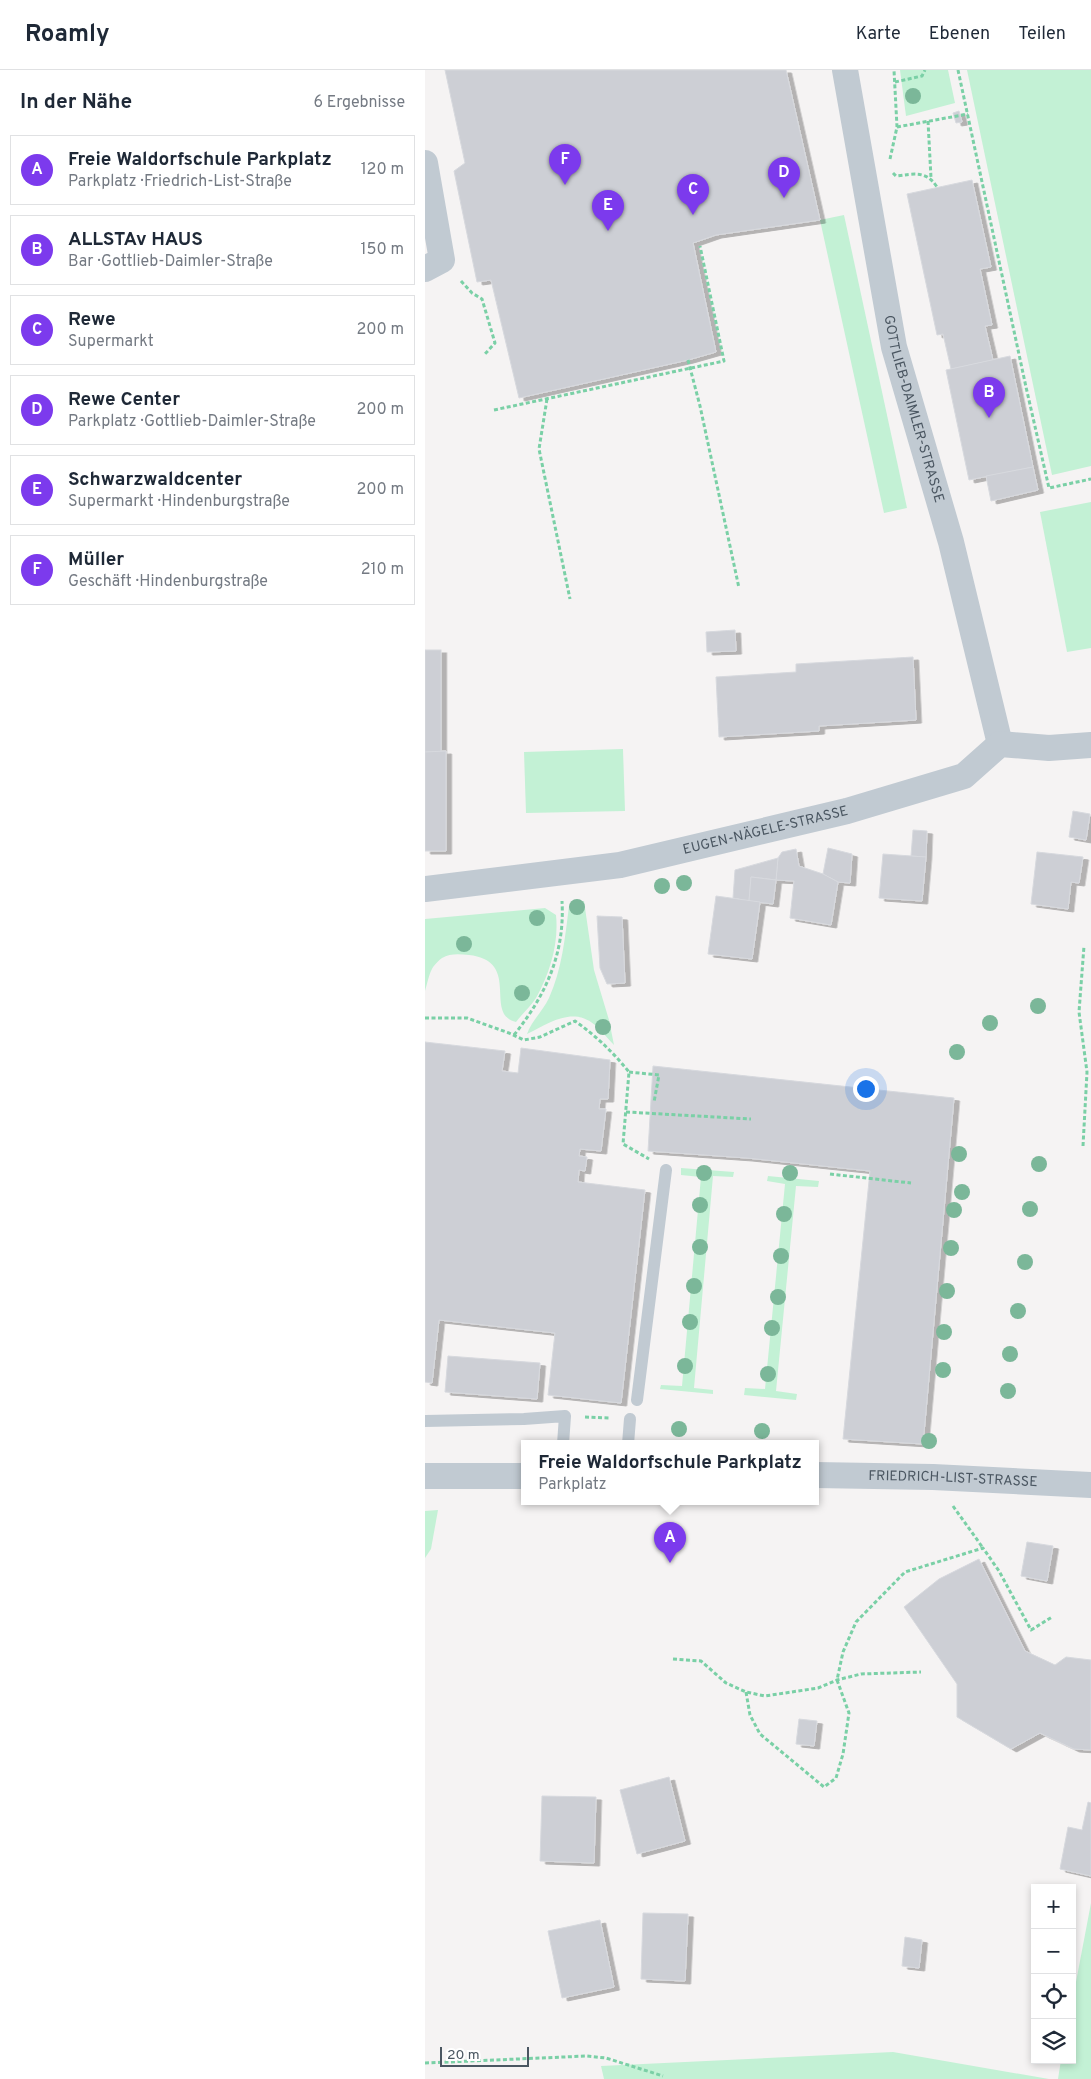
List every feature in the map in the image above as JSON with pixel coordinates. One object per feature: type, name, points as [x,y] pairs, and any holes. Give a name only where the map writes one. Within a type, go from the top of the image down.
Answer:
[{"type":"street","name":"GOTTLIEB-DAIMLER-STRASSE","points":[[845,70],[894,346],[951,542],[999,744]]},
{"type":"street","points":[[425,163],[433,265]]},
{"type":"street","points":[[999,744],[1049,748],[1091,745]]},
{"type":"street","name":"EUGEN-NÄGELE-STRASSE","points":[[425,889],[620,865],[856,808],[964,776],[999,744]]},
{"type":"street","name":"FRIEDRICH-LIST-STRASSE","points":[[819,1474],[933,1477],[1091,1485]]},
{"type":"street","points":[[425,1476],[521,1476]]},
{"type":"lane","points":[[637,1400],[666,1170]]},
{"type":"lane","points":[[425,1421],[524,1419],[565,1416],[563,1440]]},
{"type":"lane","points":[[628,1440],[630,1419]]},
{"type":"path","points":[[890,162],[897,127],[894,70]]},
{"type":"path","points":[[895,82],[922,76],[925,70]]},
{"type":"path","points":[[958,70],[1049,488],[1091,480]]},
{"type":"path","points":[[897,127],[967,114]]},
{"type":"path","points":[[928,121],[931,178],[937,187]]},
{"type":"path","points":[[896,176],[921,174],[931,178]]},
{"type":"path","points":[[494,410],[724,361],[700,246]]},
{"type":"path","points":[[433,265],[482,299],[495,343],[485,354]]},
{"type":"path","points":[[688,360],[739,588]]},
{"type":"path","points":[[547,399],[539,450],[571,599]]},
{"type":"path","points":[[514,1035],[537,1005],[550,979],[557,954],[563,909],[560,873]]},
{"type":"path","points":[[1083,1146],[1087,1072],[1079,1012],[1084,946]]},
{"type":"path","points":[[425,1018],[467,1018],[524,1040],[540,1037],[575,1021],[594,1034],[629,1072],[623,1144],[666,1170]]},
{"type":"path","points":[[629,1072],[659,1075],[654,1102]]},
{"type":"path","points":[[626,1112],[751,1119]]},
{"type":"path","points":[[830,1174],[911,1183]]},
{"type":"path","points":[[565,1416],[630,1419]]},
{"type":"path","points":[[933,1477],[999,1571],[1031,1630],[1052,1617]]},
{"type":"path","points":[[746,1692],[750,1715],[760,1734],[824,1786],[835,1778],[843,1754],[849,1713],[837,1680],[843,1652],[856,1622],[905,1572],[983,1548]]},
{"type":"path","points":[[673,1659],[701,1662],[726,1683],[746,1692],[765,1696],[818,1688],[837,1680],[861,1674],[921,1672]]},
{"type":"path","points":[[425,2063],[587,2056],[606,2058],[663,2076]]},
{"type":"green space","points":[[900,70],[948,70],[955,103],[906,116]]},
{"type":"green space","points":[[967,70],[1091,70],[1091,466],[1052,475]]},
{"type":"green space","points":[[844,215],[907,508],[884,513],[820,220]]},
{"type":"green space","points":[[1091,502],[1091,648],[1067,652],[1040,512]]},
{"type":"green space","points":[[623,749],[625,811],[526,813],[524,752]]},
{"type":"green space","points":[[584,901],[594,970],[609,1020],[614,1045],[595,1025],[587,1019],[578,1017],[561,1018],[552,1021],[527,1034],[547,1003],[557,976],[569,906]]},
{"type":"green space","points":[[545,908],[556,915],[555,947],[536,998],[516,1022],[507,1017],[502,1009],[498,977],[494,967],[485,959],[459,954],[448,955],[442,958],[432,969],[425,991],[425,919]]},
{"type":"green space","points":[[681,1168],[734,1172],[733,1177],[713,1176],[694,1388],[713,1390],[713,1394],[660,1389],[661,1385],[682,1386],[701,1177],[681,1175]]},
{"type":"green space","points":[[768,1176],[819,1181],[818,1187],[796,1186],[776,1391],[797,1394],[796,1400],[744,1395],[745,1388],[765,1389],[785,1184],[767,1181]]},
{"type":"green space","points":[[438,1510],[431,1549],[425,1558],[425,1511]]},
{"type":"green space","points":[[1091,1903],[1091,2079],[1058,2079],[1060,2064],[1076,2064],[1076,1982]]},
{"type":"green space","points":[[893,2052],[1049,2079],[604,2079],[601,2066]]},
{"type":"building","points":[[445,70],[786,70],[820,220],[716,235],[693,243],[716,352],[519,398],[491,280],[477,282],[454,171],[465,163]]},
{"type":"building","points":[[959,111],[962,122],[956,123],[953,113]]},
{"type":"building","points":[[972,180],[991,267],[980,269],[992,325],[985,326],[993,360],[951,369],[943,334],[937,335],[907,194]]},
{"type":"building","points":[[1010,356],[1033,467],[969,480],[946,370]]},
{"type":"building","points":[[1033,467],[1038,490],[991,501],[986,476]]},
{"type":"building","points":[[735,630],[736,651],[707,652],[706,632]]},
{"type":"building","points":[[425,650],[441,650],[441,752],[425,752]]},
{"type":"building","points":[[913,657],[916,720],[819,726],[819,731],[719,737],[716,677],[796,672],[796,664]]},
{"type":"building","points":[[446,751],[446,851],[425,851],[425,752]]},
{"type":"building","points":[[1073,811],[1090,814],[1086,840],[1069,837]]},
{"type":"building","points":[[913,830],[927,831],[926,857],[911,856]]},
{"type":"building","points":[[828,848],[852,854],[850,883],[838,882],[823,874]]},
{"type":"building","points":[[796,849],[799,866],[823,874],[838,882],[831,925],[790,918],[794,881],[776,880],[778,858],[782,852]]},
{"type":"building","points":[[1037,852],[1083,857],[1079,883],[1071,882],[1068,909],[1031,904]]},
{"type":"building","points":[[883,854],[926,857],[922,901],[879,898]]},
{"type":"building","points":[[778,858],[776,880],[751,877],[749,901],[733,898],[735,870]]},
{"type":"building","points":[[751,877],[776,880],[773,904],[749,901]]},
{"type":"building","points":[[716,896],[760,902],[752,959],[708,954]]},
{"type":"building","points":[[597,916],[622,917],[625,983],[607,984],[600,968]]},
{"type":"building","points":[[425,1042],[505,1051],[502,1071],[518,1073],[521,1048],[610,1060],[608,1099],[600,1099],[599,1109],[606,1109],[601,1151],[580,1149],[579,1156],[587,1157],[585,1171],[579,1170],[578,1182],[645,1190],[621,1403],[548,1395],[555,1333],[439,1320],[432,1383],[425,1382]]},
{"type":"building","points":[[653,1066],[954,1098],[923,1444],[843,1439],[870,1171],[747,1158],[648,1151]]},
{"type":"building","points":[[448,1356],[540,1363],[537,1399],[445,1392]]},
{"type":"building","points":[[1027,1542],[1053,1546],[1047,1581],[1021,1576]]},
{"type":"building","points":[[979,1559],[1025,1651],[1055,1665],[1066,1657],[1091,1660],[1091,1750],[1074,1749],[1040,1733],[1011,1749],[957,1717],[957,1684],[904,1607],[939,1579]]},
{"type":"building","points":[[799,1719],[817,1721],[814,1746],[796,1744]]},
{"type":"building","points":[[669,1777],[685,1841],[637,1854],[620,1790]]},
{"type":"building","points":[[542,1796],[596,1797],[594,1863],[540,1861]]},
{"type":"building","points":[[1088,1802],[1091,1803],[1091,1876],[1060,1869],[1068,1827],[1082,1830]]},
{"type":"building","points":[[643,1913],[688,1914],[685,1981],[641,1979]]},
{"type":"building","points":[[600,1920],[614,1987],[562,1998],[548,1931]]},
{"type":"building","points":[[905,1937],[922,1940],[919,1968],[902,1966]]},
{"type":"place","name":"Müller","points":[[565,185]]},
{"type":"place","name":"Rewe Center","points":[[784,198]]},
{"type":"place","name":"Rewe","points":[[693,215]]},
{"type":"place","name":"Schwarzwaldcenter","points":[[608,231]]},
{"type":"place","name":"ALLSTAv HAUS","points":[[989,418]]},
{"type":"place","name":"Freie Waldorfschule Parkplatz","points":[[670,1563]]}]
